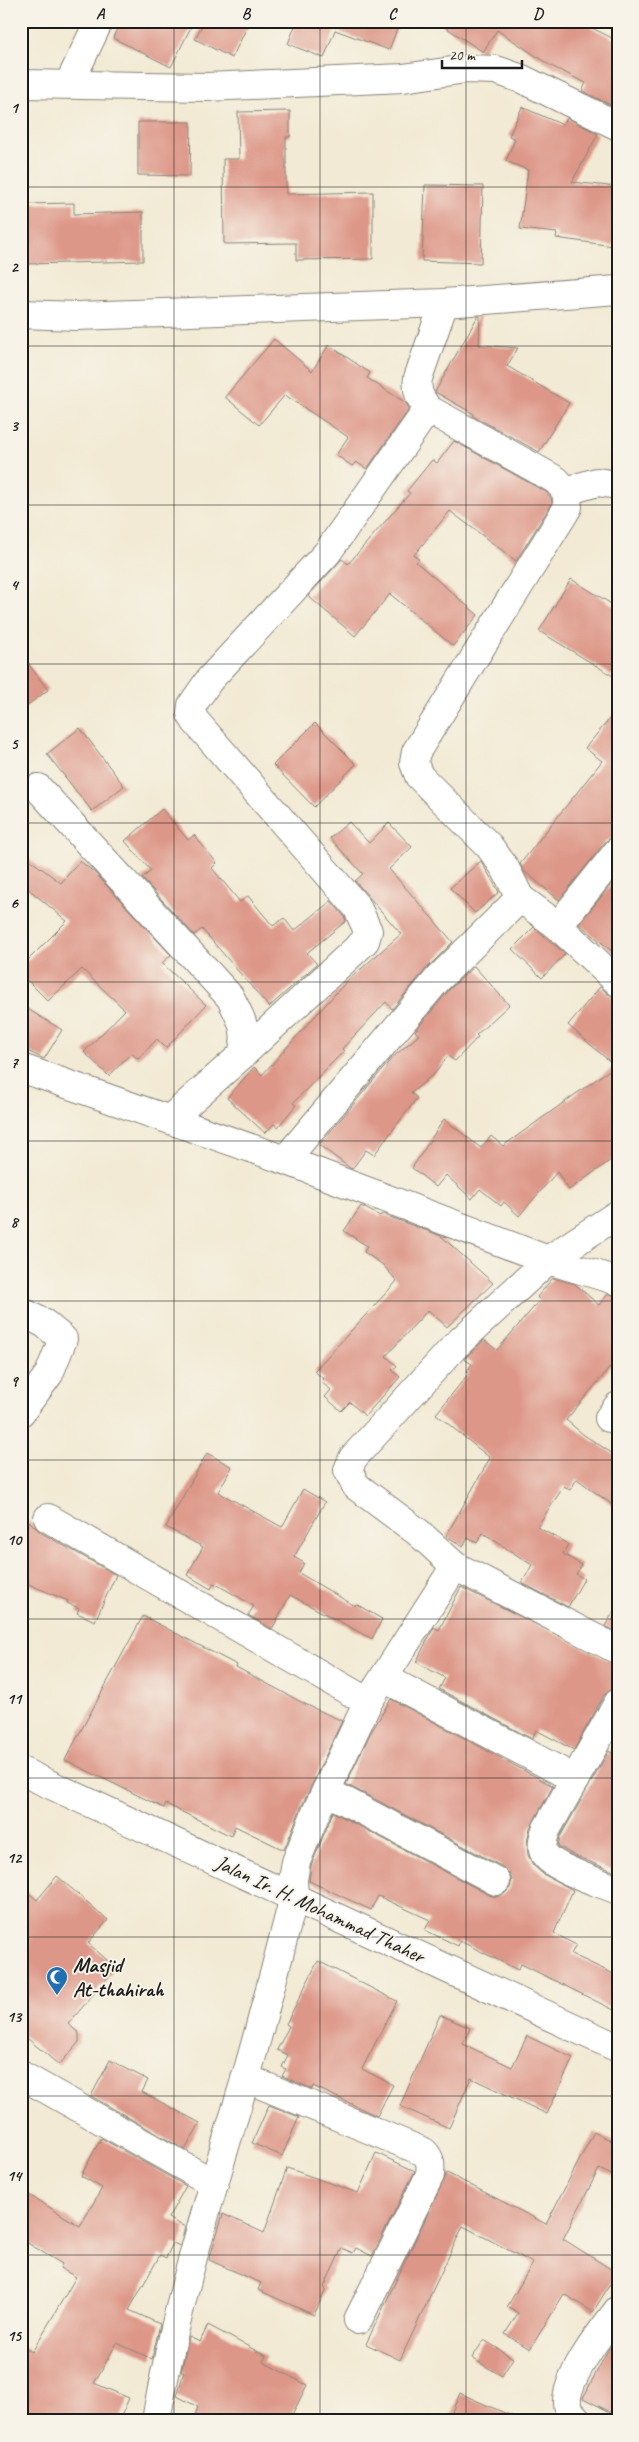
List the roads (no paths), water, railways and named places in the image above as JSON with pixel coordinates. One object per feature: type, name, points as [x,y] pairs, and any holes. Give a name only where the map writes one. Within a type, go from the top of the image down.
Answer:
[{"type":"street","points":[[69,84],[99,21]]},
{"type":"street","points":[[21,84],[207,87],[403,78],[466,69],[496,70],[522,79],[618,126]]},
{"type":"street","points":[[21,314],[77,316],[444,303],[618,290]]},
{"type":"street","points":[[444,303],[417,388],[420,398],[428,409],[544,471],[566,491],[568,507],[416,752],[414,763],[419,776],[489,846],[505,868],[520,898],[558,926],[618,982]]},
{"type":"street","points":[[170,1119],[365,941],[368,931],[357,907],[196,722],[191,714],[192,705],[210,680],[327,553],[428,409]]},
{"type":"street","points":[[566,491],[597,482],[618,485]]},
{"type":"street","points":[[38,788],[230,997],[244,1022],[246,1032],[242,1055]]},
{"type":"street","points":[[558,926],[618,852]]},
{"type":"street","points":[[285,1160],[438,979],[520,898]]},
{"type":"street","points":[[21,1068],[285,1160],[548,1260],[618,1281]]},
{"type":"street","points":[[618,1214],[548,1260],[455,1346],[353,1458],[348,1470],[356,1486],[419,1533],[455,1566],[618,1650]]},
{"type":"street","points":[[21,1311],[45,1324],[63,1339],[49,1374],[21,1412]]},
{"type":"street","points":[[48,1518],[368,1702]]},
{"type":"street","points":[[156,2421],[163,2377],[213,2183],[245,2078],[294,1897],[293,1880],[296,1862],[326,1791],[368,1702],[455,1566]]},
{"type":"street","points":[[384,1678],[574,1779]]},
{"type":"street","points":[[618,1703],[546,1830],[542,1844],[545,1856],[558,1865],[618,1890]]},
{"type":"street","name":"Jalan Ir. H. Mohammad Thaher","points":[[21,1771],[618,2048]]},
{"type":"street","points":[[326,1791],[496,1881]]},
{"type":"street","points":[[21,2075],[213,2183]]},
{"type":"street","points":[[245,2078],[424,2152],[431,2162],[430,2175],[358,2320]]},
{"type":"street","points":[[578,2421],[568,2408],[567,2394],[572,2381],[596,2339],[618,2310]]},
{"type":"place","name":"Masjid At-thahirah","points":[[57,1996]]}]
